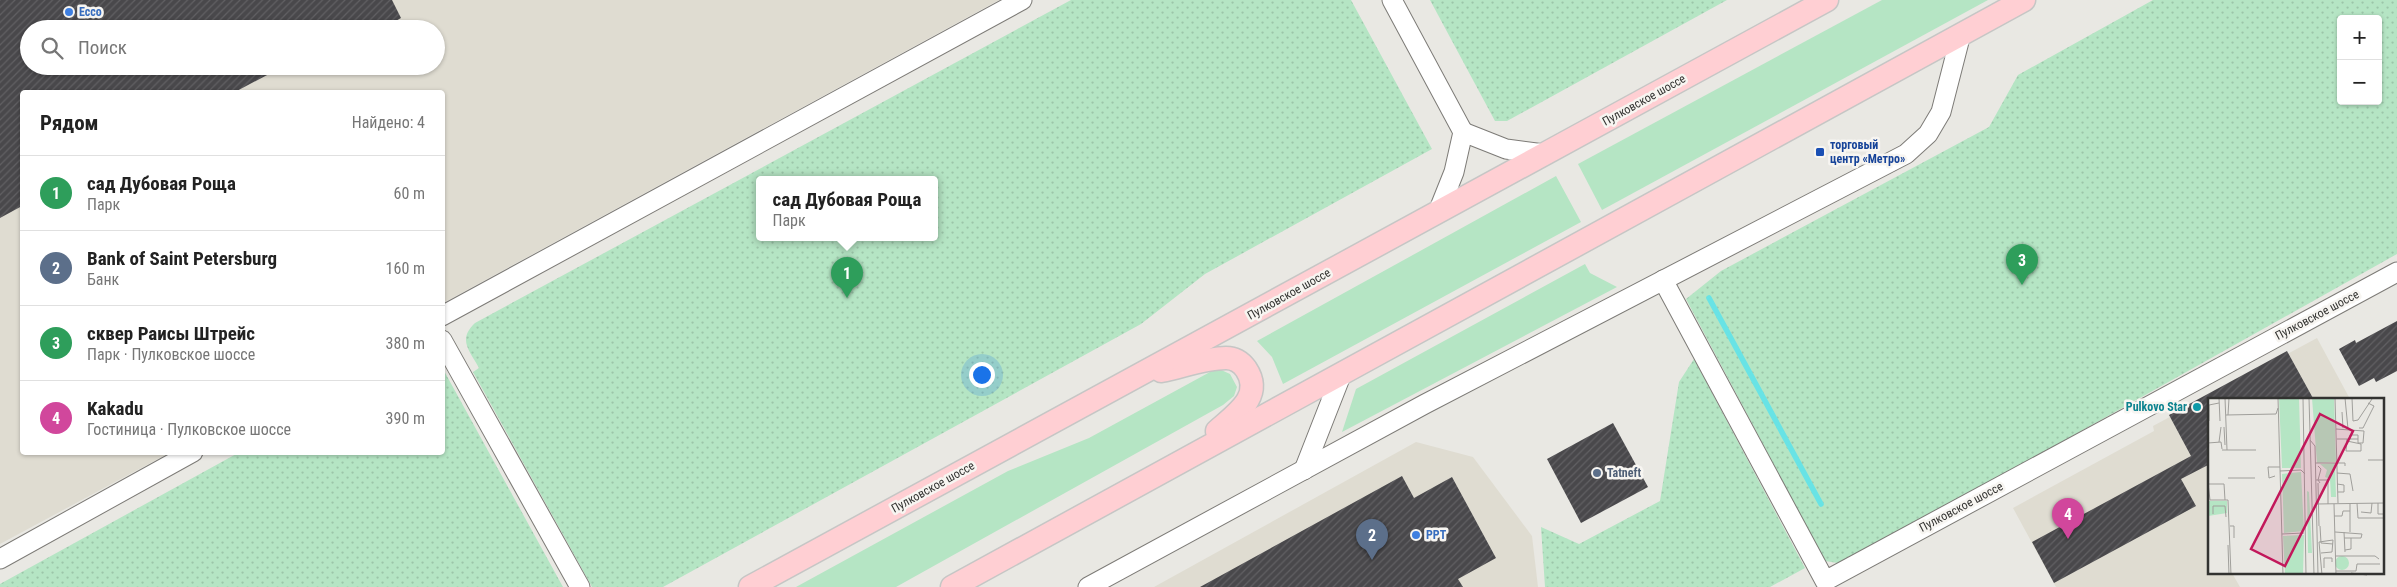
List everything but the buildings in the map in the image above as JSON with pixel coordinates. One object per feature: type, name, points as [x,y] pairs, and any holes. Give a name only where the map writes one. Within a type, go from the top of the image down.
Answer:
[{"type":"main road","name":"Пулковское шоссе","points":[[750,587],[1827,0]]},
{"type":"main road","points":[[952,587],[2024,0]]},
{"type":"main road","points":[[1140,375],[1227,358],[1238,361],[1244,367],[1253,384],[1250,400],[1198,452]]},
{"type":"street","points":[[445,314],[1022,0]]},
{"type":"street","points":[[1392,0],[1463,132],[1506,149],[1544,154]]},
{"type":"street","points":[[1094,586],[1425,404],[1906,154],[1928,134],[1941,112],[1961,34]]},
{"type":"street","points":[[1438,212],[1454,172],[1463,132]]},
{"type":"street","name":"Пулковское шоссе","points":[[1663,280],[1825,581],[2397,272]]},
{"type":"street","points":[[445,345],[580,587]]},
{"type":"street","points":[[1304,470],[1342,373]]},
{"type":"street","points":[[0,559],[189,455]]},
{"type":"shaded area","points":[[0,0],[999,0],[445,302],[445,90],[20,90],[20,455],[165,455],[0,544]]},
{"type":"shaded area","points":[[2317,338],[2349,398],[2208,398],[2208,574],[2233,574],[2240,587],[2056,587],[2013,508],[2154,431],[2153,426]]},
{"type":"shaded area","points":[[1416,442],[1473,457],[1532,536],[1538,587],[1154,587]]},
{"type":"green space","points":[[1071,0],[1351,0],[1432,149],[1205,274],[1141,324],[663,587],[592,587],[473,372],[479,368],[467,346],[466,340],[470,329],[475,323]]},
{"type":"green space","points":[[1430,0],[1727,0],[1507,121],[1495,121]]},
{"type":"green space","points":[[1882,0],[1988,0],[1602,210],[1578,164]]},
{"type":"green space","points":[[2153,0],[2397,0],[2397,254],[1844,564],[1825,561],[1686,299],[1721,271],[1989,127],[2018,75]]},
{"type":"green space","points":[[1556,176],[1581,222],[1283,384],[1272,357],[1257,341]]},
{"type":"green space","points":[[1585,264],[1590,273],[1617,287],[1342,432],[1356,389]]},
{"type":"green space","points":[[1694,359],[1805,568],[1770,587],[1545,587],[1541,527],[1579,544],[1660,501],[1679,382]]},
{"type":"green space","points":[[1219,369],[1230,374],[1237,387],[1234,396],[1223,405],[896,587],[796,587],[1008,471],[1089,438],[1210,372]]},
{"type":"green space","points":[[445,373],[563,587],[0,587],[0,584],[234,455],[445,455]]},
{"type":"waterway","points":[[1709,298],[1821,504]]},
{"type":"place","name":"Ecco","points":[[69,12]]},
{"type":"place","name":"торговый центр «Метро»","points":[[1820,152]]},
{"type":"place","name":"сквер Раисы Штрейс","points":[[2022,285]]},
{"type":"place","name":"сад Дубовая Роща","points":[[847,298]]},
{"type":"place","name":"Pulkovo Star","points":[[2197,407]]},
{"type":"place","name":"Tatneft","points":[[1597,473]]},
{"type":"place","name":"РРТ","points":[[1416,535]]},
{"type":"place","name":"Kakadu","points":[[2068,539]]},
{"type":"place","name":"Bank of Saint Petersburg","points":[[1372,560]]}]
